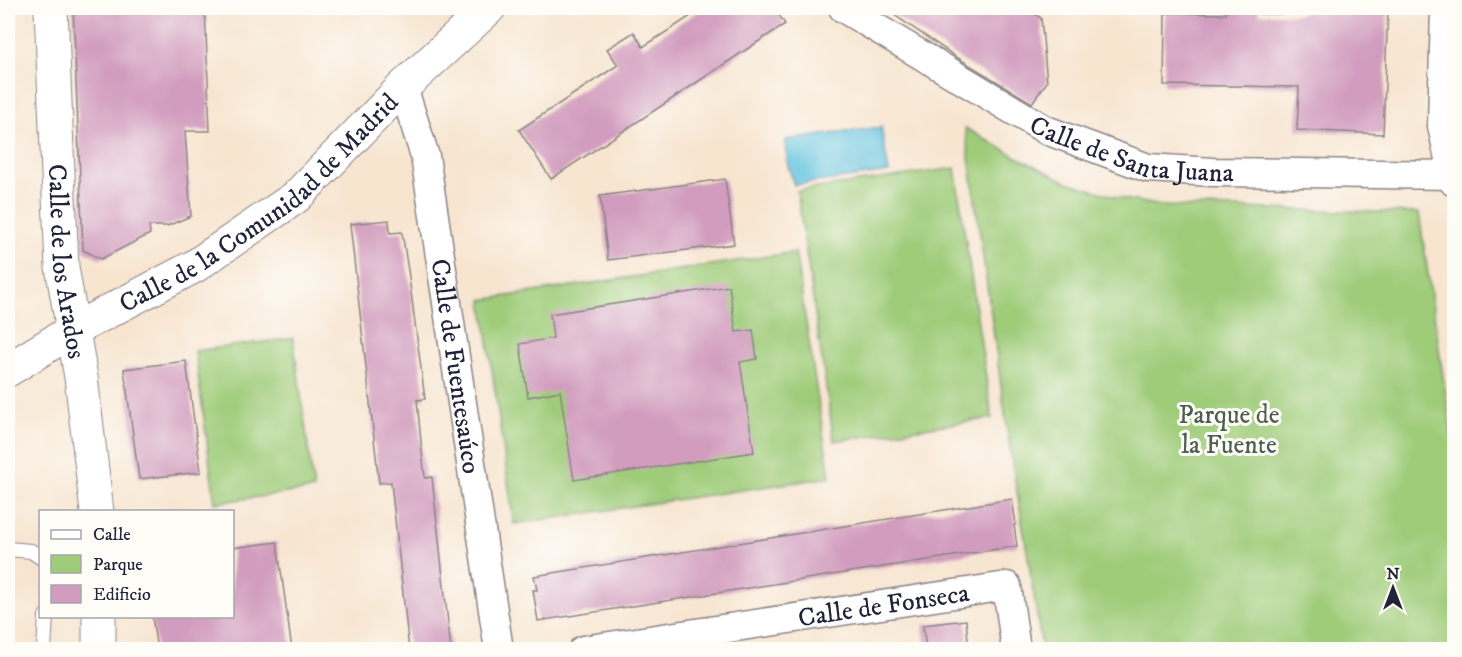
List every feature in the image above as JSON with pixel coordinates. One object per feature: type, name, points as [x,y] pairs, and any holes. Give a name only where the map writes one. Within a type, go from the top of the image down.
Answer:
[{"type":"street","name":"Calle de los Arados","points":[[51,8],[62,267],[83,385],[98,510]]},
{"type":"street","name":"Calle de la Comunidad de Madrid","points":[[8,370],[73,330],[195,266],[296,197],[403,87],[489,8]]},
{"type":"street","name":"Calle de Santa Juana","points":[[843,8],[1046,130],[1148,168],[1213,172],[1454,177]]},
{"type":"street","points":[[1445,8],[1442,126],[1454,177]]},
{"type":"street","name":"Calle de Fuentesaúco","points":[[403,87],[425,156],[498,650]]},
{"type":"street","name":"Calle de Fonseca","points":[[584,650],[1007,586],[1016,650]]},
{"type":"street","points":[[99,618],[99,650]]},
{"type":"lane","points":[[8,549],[31,551],[39,556]]},
{"type":"lane","points":[[44,650],[46,618]]},
{"type":"green space","name":"Parque de la Fuente","points":[[965,128],[1067,182],[1120,198],[1162,206],[1419,213],[1454,451],[1454,649],[1042,649],[1010,450]]},
{"type":"green space","points":[[955,168],[992,418],[834,441],[797,191]]},
{"type":"green space","points":[[795,252],[830,477],[514,524],[482,300]]},
{"type":"green space","points":[[293,338],[314,489],[215,503],[195,351]]},
{"type":"water","points":[[881,127],[889,172],[794,185],[787,162],[786,140]]},
{"type":"building","points":[[73,8],[205,8],[210,131],[185,131],[191,216],[167,226],[149,226],[150,234],[101,259],[83,250]]},
{"type":"building","points":[[703,8],[774,8],[785,24],[551,179],[519,130],[618,65],[607,49],[634,32],[643,47]]},
{"type":"building","points":[[884,8],[1025,8],[1041,18],[1047,82],[1032,103],[958,58]]},
{"type":"building","points":[[1226,8],[1259,8],[1259,14],[1303,14],[1303,8],[1388,8],[1383,134],[1297,130],[1299,87],[1164,85],[1165,13],[1226,14]]},
{"type":"building","points":[[725,179],[734,244],[608,260],[600,196]]},
{"type":"building","points":[[389,220],[390,233],[402,232],[409,277],[425,399],[417,400],[422,452],[425,478],[432,477],[451,650],[409,650],[391,482],[379,483],[350,224]]},
{"type":"building","points":[[729,286],[736,332],[753,330],[757,359],[740,362],[754,452],[574,480],[560,391],[528,397],[520,344],[553,338],[550,314]]},
{"type":"building","points":[[186,361],[201,472],[139,479],[124,369]]},
{"type":"building","points":[[1012,499],[1017,546],[538,621],[533,590],[537,590],[534,576]]},
{"type":"building","points":[[277,542],[292,650],[157,650],[152,618],[234,618],[234,548]]},
{"type":"building","points":[[966,620],[969,650],[926,650],[923,625]]}]
